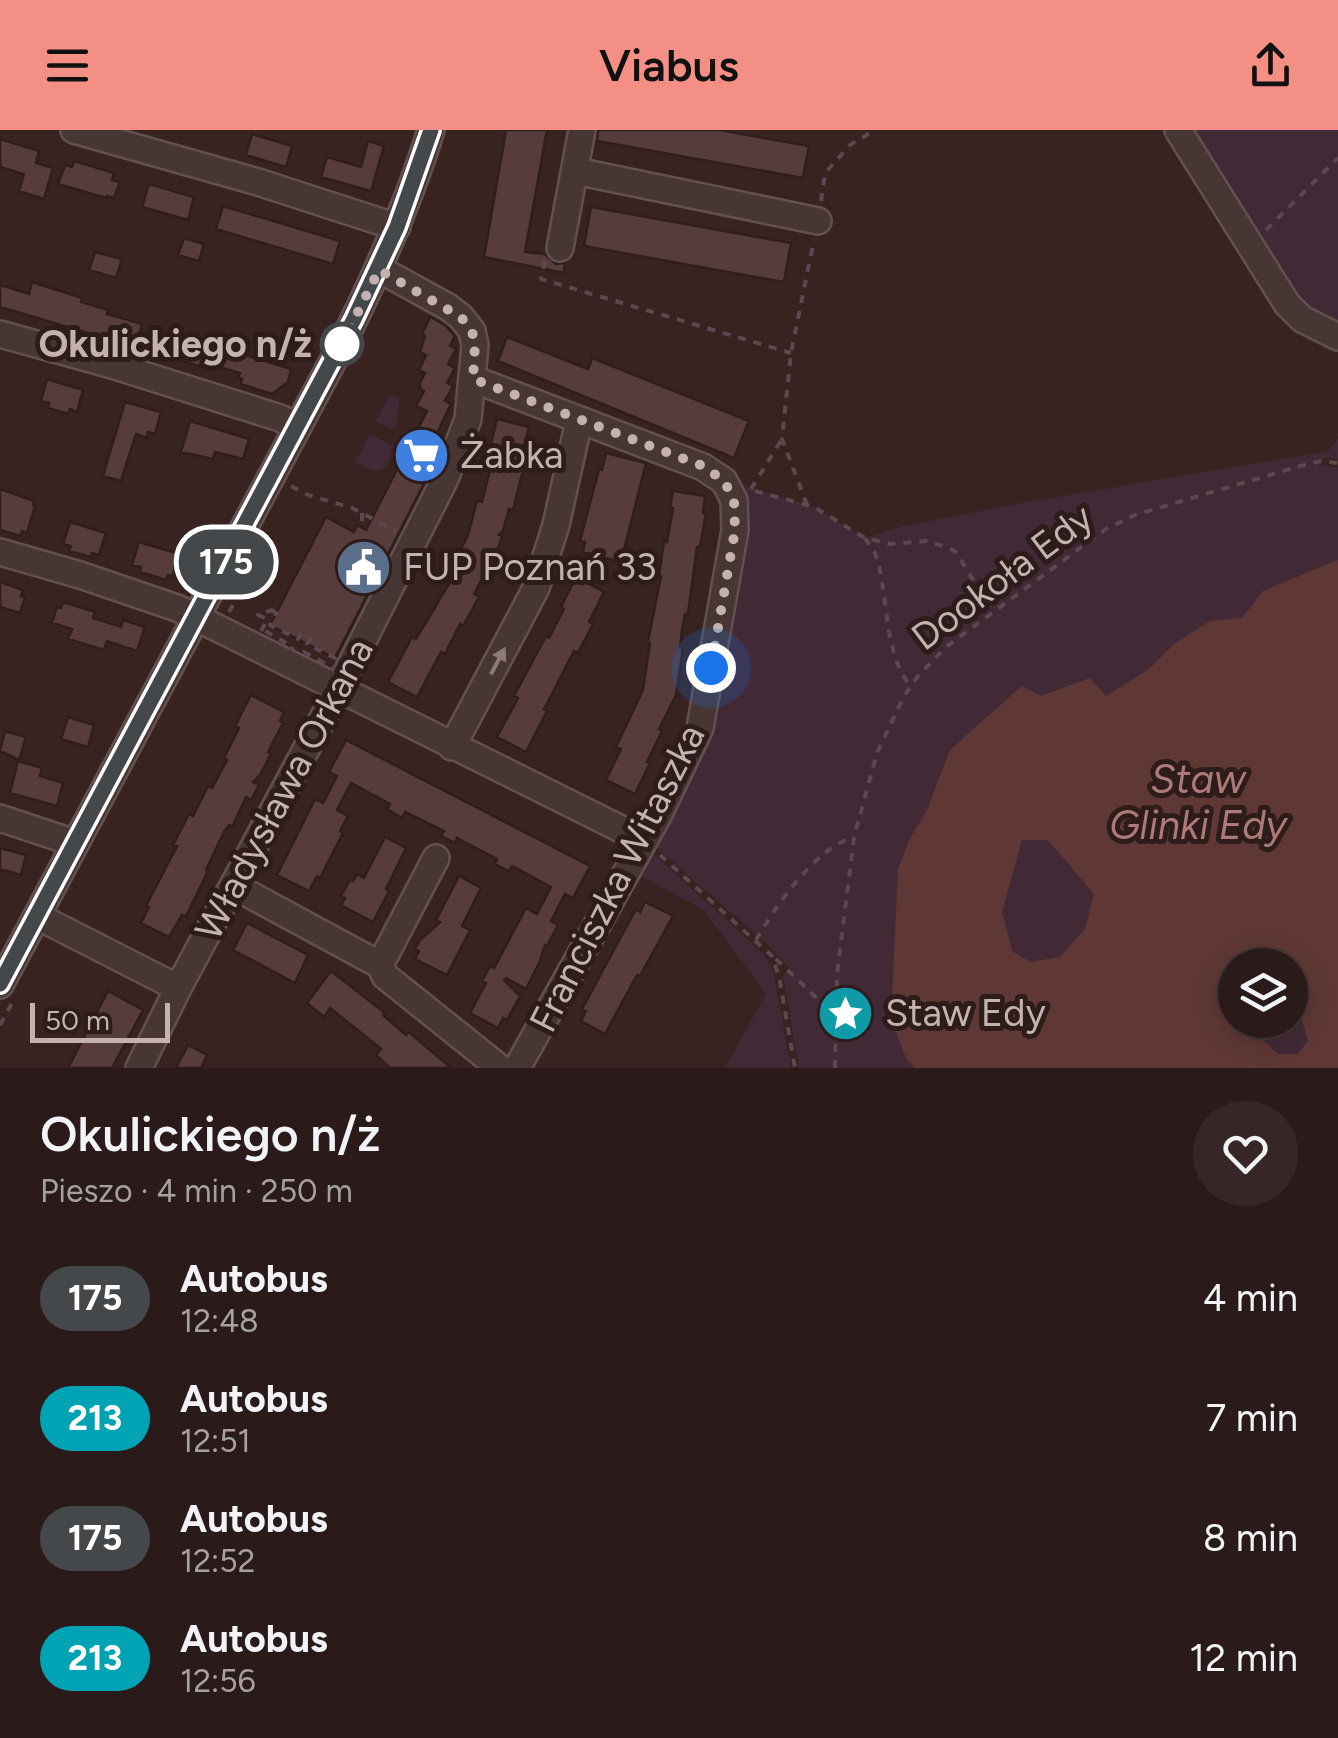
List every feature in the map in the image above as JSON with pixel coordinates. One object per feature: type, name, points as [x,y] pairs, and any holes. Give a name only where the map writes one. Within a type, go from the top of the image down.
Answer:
[{"type":"street","points":[[74,130],[258,182],[397,227]]},
{"type":"street","points":[[0,985],[379,270],[431,130]]},
{"type":"street","points":[[560,248],[582,130]]},
{"type":"street","points":[[1178,130],[1280,296],[1302,319],[1338,337]]},
{"type":"street","points":[[576,171],[818,221]]},
{"type":"street","name":"Władysława Orkana","points":[[139,1068],[414,540],[460,445],[468,419],[475,345],[472,331],[461,317],[379,270]]},
{"type":"street","points":[[0,334],[298,426]]},
{"type":"street","points":[[473,379],[703,466],[724,481]]},
{"type":"street","points":[[452,747],[536,588],[556,525],[580,421]]},
{"type":"street","name":"Franciszka Witaszka","points":[[517,1068],[691,751],[702,718],[735,530],[734,500],[724,481]]},
{"type":"street","points":[[0,552],[177,608],[340,677],[452,747],[643,840]]},
{"type":"street","points":[[0,818],[75,844]]},
{"type":"street","points":[[380,965],[436,858]]},
{"type":"street","points":[[234,886],[380,965],[395,984],[500,1068]]},
{"type":"street","points":[[37,916],[178,988]]},
{"type":"path","points":[[751,490],[782,439],[791,353],[825,172],[850,146],[875,130]]},
{"type":"path","points":[[1259,236],[1338,158]]},
{"type":"path","points":[[560,248],[546,256],[541,280],[791,353]]},
{"type":"path","points":[[782,439],[807,505]]},
{"type":"path","name":"Dookoła Edy","points":[[835,1068],[838,975],[854,837],[877,754],[911,685],[932,659],[1106,529],[1135,515],[1300,466],[1338,463]]},
{"type":"path","points":[[724,481],[807,505],[865,538],[890,544],[926,542],[949,548],[956,552],[996,610]]},
{"type":"path","points":[[286,483],[308,496],[352,508],[414,540]]},
{"type":"path","points":[[362,513],[362,528]]},
{"type":"path","points":[[865,538],[879,564],[899,668],[911,685]]},
{"type":"path","points":[[225,620],[236,598]]},
{"type":"path","points":[[264,613],[272,617],[267,627],[301,645],[340,677]]},
{"type":"path","points":[[301,645],[305,636]]},
{"type":"path","points":[[756,940],[812,865],[842,840],[854,837]]},
{"type":"path","points":[[643,840],[837,1013]]},
{"type":"path","points":[[772,956],[794,1068]]},
{"type":"shaded area","points":[[1187,130],[1338,130],[1338,328],[1304,313]]},
{"type":"shaded area","points":[[390,394],[399,399],[396,426],[392,429],[376,421]]},
{"type":"shaded area","points":[[370,434],[392,448],[387,464],[380,470],[355,462]]},
{"type":"shaded area","points":[[1338,438],[1338,459],[1323,458],[1319,465],[1338,467],[1338,1068],[799,1068],[783,976],[790,968],[651,843],[681,783],[744,517],[740,484],[814,507],[865,538],[903,526],[1328,451]]},
{"type":"shaded area","points":[[648,849],[766,956],[773,970],[791,1068],[725,1068],[766,994],[704,910],[635,873]]},
{"type":"water","name":"Staw Glinki Edy","points":[[1338,560],[1338,1068],[915,1068],[907,1060],[891,1020],[898,869],[950,750],[1022,686],[1041,696],[1090,678],[1106,696],[1149,669],[1174,644],[1210,621],[1242,618],[1263,591]],"holes":[[[1022,840],[1048,840],[1094,894],[1085,929],[1060,957],[1030,962],[1012,951],[1002,912]]]},
{"type":"building","points":[[506,130],[547,130],[525,252],[545,254],[556,264],[565,263],[564,273],[484,257]]},
{"type":"building","points":[[598,130],[719,130],[809,146],[803,178],[597,141]]},
{"type":"building","points":[[252,134],[292,146],[286,167],[246,155]]},
{"type":"building","points":[[0,139],[39,151],[36,163],[53,168],[44,199],[19,191],[24,174],[0,167]]},
{"type":"building","points":[[368,141],[384,146],[371,191],[321,177],[327,157],[361,167]]},
{"type":"building","points":[[74,161],[114,173],[112,180],[120,182],[114,198],[58,184],[65,165],[72,167]]},
{"type":"building","points":[[149,184],[194,197],[188,220],[142,207]]},
{"type":"building","points":[[223,206],[340,241],[333,264],[216,229]]},
{"type":"building","points":[[591,207],[791,243],[784,282],[584,246]]},
{"type":"building","points":[[184,238],[204,244],[199,261],[178,255]]},
{"type":"building","points":[[95,252],[122,259],[116,278],[89,270]]},
{"type":"building","points":[[32,282],[82,298],[81,302],[108,310],[107,314],[142,324],[135,347],[0,307],[0,285],[29,294]]},
{"type":"building","points":[[430,317],[455,336],[450,346],[456,349],[448,364],[455,368],[447,383],[453,386],[445,401],[451,404],[437,433],[444,437],[335,658],[270,625],[326,517],[354,532],[357,525],[366,530],[427,411],[416,406],[424,391],[420,383],[425,373],[419,370],[426,355],[420,352],[425,336],[422,334]]},
{"type":"building","points":[[210,331],[241,340],[239,347],[247,350],[245,355],[291,369],[288,382],[272,394],[241,384],[240,373],[168,357],[174,335],[206,344]]},
{"type":"building","points":[[507,337],[588,369],[592,358],[749,421],[734,458],[498,361]]},
{"type":"building","points":[[47,379],[83,390],[77,412],[70,409],[68,414],[48,408],[49,403],[41,401]]},
{"type":"building","points":[[125,402],[161,412],[155,434],[148,432],[147,438],[136,434],[121,481],[103,476]]},
{"type":"building","points":[[497,419],[529,427],[513,510],[509,509],[499,546],[474,594],[479,597],[445,654],[441,652],[417,697],[388,682],[412,637],[416,639],[450,582],[445,579],[468,535],[477,501],[482,502],[494,454],[489,453]]},
{"type":"building","points":[[190,421],[249,439],[243,459],[215,452],[213,459],[181,452]]},
{"type":"building","points":[[606,453],[646,463],[621,562],[583,552],[585,542],[580,541]]},
{"type":"building","points":[[0,489],[34,501],[27,533],[22,531],[20,536],[0,530]]},
{"type":"building","points":[[673,491],[705,496],[706,513],[682,631],[676,695],[635,794],[606,780],[621,749],[616,747],[643,690]]},
{"type":"building","points":[[70,522],[106,533],[99,555],[92,553],[91,557],[69,551],[71,546],[63,544]]},
{"type":"building","points":[[139,542],[179,554],[172,577],[168,575],[166,580],[140,572],[141,567],[132,565]]},
{"type":"building","points":[[576,577],[604,592],[589,622],[593,624],[578,653],[574,651],[526,752],[497,737],[518,698],[514,696],[564,609],[561,607]]},
{"type":"building","points":[[0,582],[23,590],[20,613],[0,607]]},
{"type":"building","points":[[63,602],[95,612],[93,618],[121,627],[123,620],[145,627],[137,651],[107,641],[104,650],[68,639],[72,629],[52,623]]},
{"type":"building","points":[[251,695],[284,712],[280,721],[283,723],[268,752],[271,754],[253,782],[259,785],[251,800],[246,797],[232,827],[229,825],[224,832],[186,916],[182,915],[169,937],[141,923],[149,907],[146,906],[189,814],[193,816],[227,760],[224,758],[239,728],[235,726]]},
{"type":"building","points":[[68,717],[94,725],[88,747],[61,739]]},
{"type":"building","points":[[5,731],[26,737],[19,760],[0,751]]},
{"type":"building","points":[[346,740],[590,866],[573,898],[565,894],[551,921],[558,925],[526,989],[504,980],[520,996],[498,1028],[470,1013],[486,983],[482,981],[490,966],[494,968],[526,908],[537,914],[551,887],[512,866],[509,871],[495,864],[497,859],[457,838],[455,843],[441,836],[444,831],[405,812],[402,818],[387,809],[390,804],[351,783],[337,810],[348,816],[340,831],[343,833],[320,878],[317,876],[309,891],[277,875],[315,799],[323,803],[337,776],[329,772]]},
{"type":"building","points":[[18,761],[42,768],[40,776],[63,783],[57,806],[10,793]]},
{"type":"building","points":[[385,837],[406,848],[373,922],[341,905],[345,898],[341,896],[357,874],[364,878]]},
{"type":"building","points":[[0,848],[26,855],[21,875],[0,869]]},
{"type":"building","points":[[459,876],[481,888],[462,926],[470,930],[447,975],[415,959],[419,951],[415,949],[440,922],[436,920]]},
{"type":"building","points":[[645,902],[673,916],[605,1034],[581,1021],[586,1011],[582,1009],[636,909],[640,912]]},
{"type":"building","points":[[247,923],[308,955],[295,983],[233,950]]},
{"type":"building","points":[[331,971],[451,1068],[390,1068],[376,1055],[381,1049],[330,1008],[324,1017],[307,1003]]},
{"type":"building","points":[[108,991],[143,1010],[112,1068],[68,1068]]},
{"type":"building","points":[[188,1045],[207,1055],[201,1068],[176,1068]]},
{"type":"bus line","name":"175","points":[[0,984],[379,270],[431,130]]},
{"type":"place","name":"Okulickiego n/ż","points":[[342,344]]},
{"type":"place","name":"Żabka","points":[[421,455]]},
{"type":"place","name":"FUP Poznań 33","points":[[364,567]]},
{"type":"place","name":"Staw Edy","points":[[846,1013]]},
{"type":"route","points":[[342,344],[379,270],[461,317],[472,331],[475,345],[473,379],[703,466],[724,481],[734,500],[735,530],[711,668]]}]
